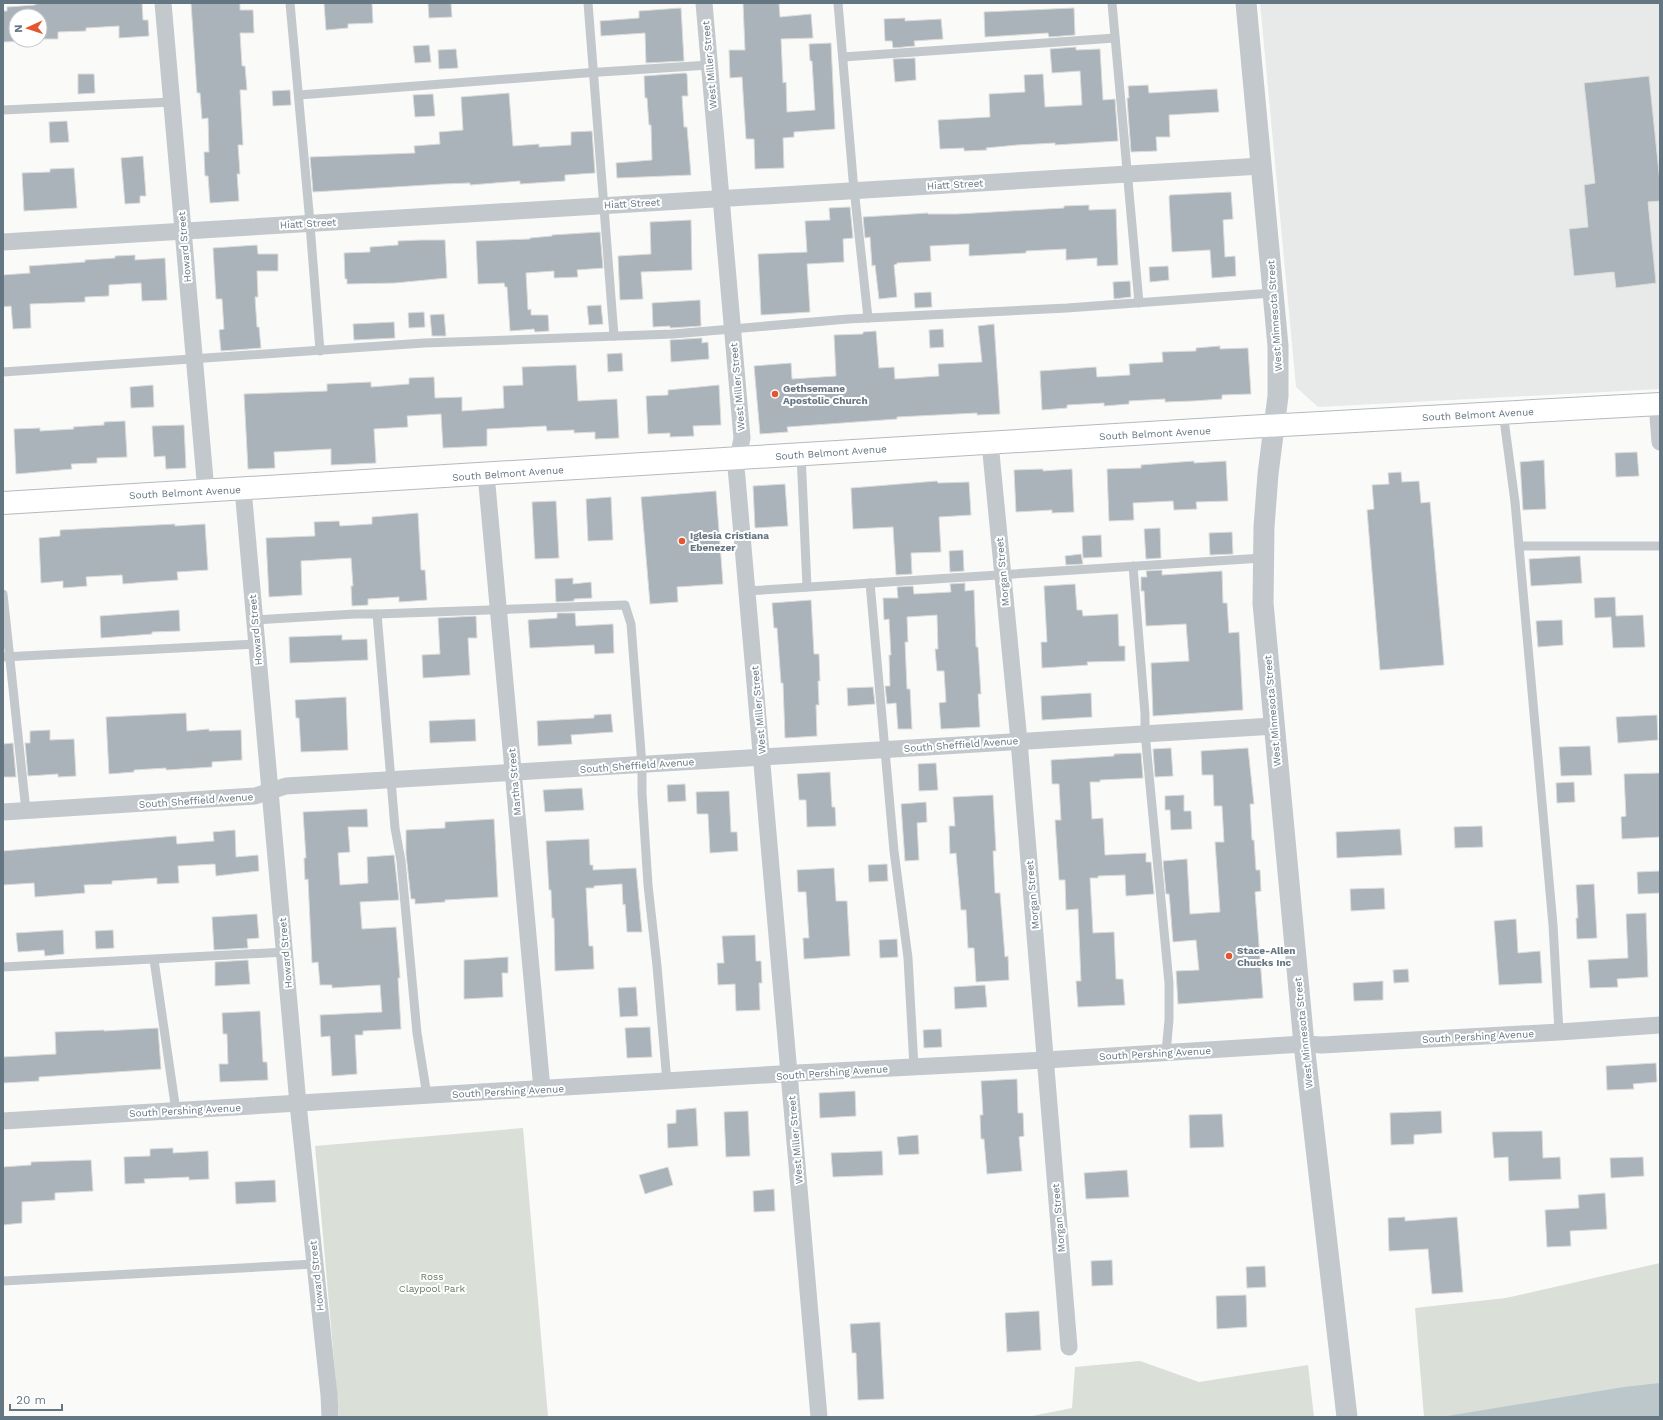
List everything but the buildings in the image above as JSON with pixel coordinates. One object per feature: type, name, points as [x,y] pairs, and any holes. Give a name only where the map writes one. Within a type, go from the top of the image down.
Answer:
[{"type":"main road","name":"South Belmont Avenue","points":[[3,503],[1503,412],[1658,404]]},
{"type":"street","name":"Howard Street","points":[[163,3],[206,491]]},
{"type":"street","name":"West Miller Street","points":[[704,3],[742,438],[736,469],[819,1417]]},
{"type":"street","name":"West Minnesota Street","points":[[1246,3],[1279,372],[1266,500],[1263,558],[1263,603],[1304,1044],[1347,1417]]},
{"type":"street","name":"Hiatt Street","points":[[3,242],[1260,166]]},
{"type":"street","points":[[1658,404],[1660,442]]},
{"type":"street","name":"Morgan Street","points":[[990,443],[1019,741],[1069,1347]]},
{"type":"street","name":"Martha Street","points":[[486,474],[542,1089]]},
{"type":"street","name":"Howard Street","points":[[242,489],[298,1104],[329,1395],[330,1417]]},
{"type":"street","name":"South Sheffield Avenue","points":[[3,812],[255,796],[286,786],[1274,726]]},
{"type":"street","name":"South Pershing Avenue","points":[[3,1121],[1304,1044],[1322,1045],[1660,1025]]},
{"type":"lane","points":[[290,3],[320,351]]},
{"type":"lane","points":[[588,3],[605,205],[614,336]]},
{"type":"lane","points":[[838,3],[854,190],[868,318]]},
{"type":"lane","points":[[1112,3],[1126,174],[1139,303]]},
{"type":"lane","points":[[843,57],[1115,38]]},
{"type":"lane","points":[[299,95],[594,72],[709,65]]},
{"type":"lane","points":[[3,110],[172,102]]},
{"type":"lane","points":[[3,372],[424,343],[673,334],[868,318],[1067,308],[1273,293]]},
{"type":"lane","points":[[1503,412],[1515,502],[1519,546],[1553,925],[1559,1032]]},
{"type":"lane","points":[[801,454],[806,587]]},
{"type":"lane","points":[[1519,546],[1660,546]]},
{"type":"lane","points":[[747,591],[1263,558]]},
{"type":"lane","points":[[1132,566],[1145,714],[1145,733],[1169,983],[1169,1020],[1166,1052]]},
{"type":"lane","points":[[870,583],[894,851],[908,958],[914,1067]]},
{"type":"lane","points":[[3,594],[6,657],[26,811]]},
{"type":"lane","points":[[254,620],[356,614],[625,605],[631,624],[642,765],[642,793],[648,885],[667,1082]]},
{"type":"lane","points":[[377,614],[395,828],[401,861],[413,997],[427,1096]]},
{"type":"lane","points":[[6,657],[257,644]]},
{"type":"lane","points":[[3,967],[285,952]]},
{"type":"lane","points":[[154,960],[176,1111]]},
{"type":"lane","points":[[3,1282],[314,1264]]},
{"type":"shaded area","points":[[1260,3],[1660,3],[1660,389],[1318,407],[1296,387]]},
{"type":"shaded area","points":[[1660,1383],[1660,1417],[1441,1417],[1624,1387]]},
{"type":"green space","name":"Ross Claypool Park","points":[[523,1128],[548,1417],[339,1417],[315,1146]]},
{"type":"green space","points":[[1660,1263],[1660,1384],[1442,1417],[1424,1417],[1415,1308],[1506,1298]]},
{"type":"green space","points":[[1140,1361],[1199,1382],[1308,1365],[1314,1417],[1027,1417],[1072,1408],[1075,1367]]},
{"type":"place","name":"Gethsemane Apostolic Church","points":[[775,394]]},
{"type":"place","name":"Iglesia Cristiana Ebenezer","points":[[682,541]]},
{"type":"place","name":"Stace-Allen Chucks Inc","points":[[1229,956]]}]
